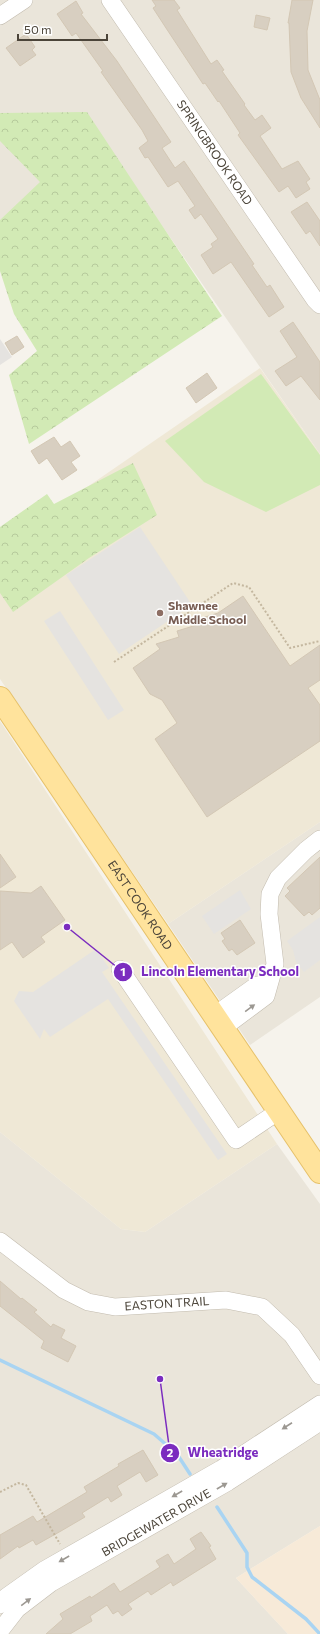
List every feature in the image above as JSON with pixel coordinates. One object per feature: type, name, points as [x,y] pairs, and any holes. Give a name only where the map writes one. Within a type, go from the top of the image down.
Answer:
[{"type":"main road","name":"EAST COOK ROAD","points":[[0,698],[320,1172]]},
{"type":"street","points":[[0,16],[24,0]]},
{"type":"street","name":"SPRINGBROOK ROAD","points":[[110,0],[310,293],[320,305]]},
{"type":"street","points":[[219,1021],[266,996],[268,983],[275,964],[269,914],[270,894],[278,878],[306,850],[320,839]]},
{"type":"street","points":[[120,969],[236,1140],[279,1111]]},
{"type":"street","name":"EASTON TRAIL","points":[[0,1240],[64,1290],[88,1302],[115,1307],[226,1300],[262,1307],[292,1335],[320,1376]]},
{"type":"street","name":"BRIDGEWATER DRIVE","points":[[0,1605],[6,1597],[38,1574],[221,1469],[320,1404]]},
{"type":"street","name":"BRIDGEWATER DRIVE","points":[[0,1631],[18,1608],[51,1583],[228,1482],[320,1422]]},
{"type":"path","points":[[114,662],[233,583],[249,587],[290,648],[320,641]]},
{"type":"path","points":[[1,1491],[18,1483],[26,1485],[68,1556]]},
{"type":"shaded area","points":[[0,0],[320,0],[320,454],[109,149],[0,222]]},
{"type":"shaded area","points":[[0,339],[12,357],[0,365]]},
{"type":"shaded area","name":"Shawnee Middle School","points":[[260,368],[320,454],[320,822],[168,924],[0,679],[0,547]]},
{"type":"shaded area","points":[[140,527],[192,605],[119,654],[66,575]]},
{"type":"shaded area","points":[[60,611],[124,710],[108,720],[44,621]]},
{"type":"shaded area","points":[[0,721],[277,1144],[145,1232],[121,1229],[0,1132]]},
{"type":"shaded area","points":[[320,822],[320,997],[250,1045],[168,924]]},
{"type":"shaded area","points":[[240,890],[251,909],[214,934],[202,916]]},
{"type":"shaded area","points":[[320,917],[320,960],[304,972],[296,962],[293,950],[287,941]]},
{"type":"shaded area","points":[[96,949],[109,968],[102,972],[227,1154],[218,1160],[108,999],[50,1037],[44,1029],[40,1039],[14,1001],[19,991],[33,992]]},
{"type":"shaded area","points":[[0,1132],[121,1229],[145,1232],[277,1144],[320,1204],[320,1526],[236,1578],[288,1634],[0,1634]]},
{"type":"shaded area","points":[[320,1526],[320,1634],[288,1634],[236,1578]]},
{"type":"green space","points":[[87,112],[222,316],[29,444],[9,375],[37,351],[14,314],[0,271],[0,220],[40,182],[0,141],[0,113]]},
{"type":"green space","points":[[261,374],[320,455],[320,485],[266,512],[204,482],[165,441]]},
{"type":"green space","points":[[133,463],[157,515],[89,558],[13,612],[0,593],[0,527],[47,494],[54,504]]},
{"type":"building","points":[[152,0],[174,0],[180,8],[177,10],[211,64],[217,60],[224,70],[222,71],[255,120],[262,115],[271,128],[260,136],[282,169],[298,161],[310,179],[306,182],[310,189],[296,198],[288,186],[279,192],[238,135],[240,133],[219,101],[218,102],[205,83],[203,84],[153,8],[156,6]]},
{"type":"building","points":[[292,0],[313,0],[307,31],[308,70],[320,100],[320,128],[301,98],[291,72],[288,23]]},
{"type":"building","points":[[76,1],[83,13],[81,14],[117,61],[171,142],[162,148],[175,168],[184,161],[254,264],[252,265],[267,287],[270,285],[284,307],[269,317],[231,262],[213,274],[201,255],[213,247],[211,244],[218,239],[201,214],[195,219],[189,210],[195,206],[178,181],[168,187],[148,157],[145,158],[139,148],[148,141],[142,130],[101,72],[103,71],[76,33],[72,36],[57,14]]},
{"type":"building","points":[[256,15],[270,18],[267,30],[254,27]]},
{"type":"building","points":[[26,34],[35,47],[32,50],[36,55],[20,66],[6,48]]},
{"type":"building","points":[[307,202],[320,221],[320,246],[310,231],[306,234],[291,212]]},
{"type":"building","points":[[293,322],[320,362],[320,400],[301,376],[286,386],[275,371],[297,357],[280,331]]},
{"type":"building","points":[[17,336],[24,347],[12,355],[5,343]]},
{"type":"building","points":[[207,373],[217,388],[196,403],[186,388]]},
{"type":"building","points":[[54,437],[61,447],[70,441],[80,456],[71,462],[77,470],[62,480],[47,458],[39,464],[31,451]]},
{"type":"building","points":[[243,596],[290,666],[320,645],[320,680],[308,688],[320,705],[320,741],[207,817],[155,739],[177,723],[162,700],[150,694],[133,668],[160,649],[156,644],[179,637],[177,631],[200,624],[199,619],[218,613]]},
{"type":"building","points":[[0,854],[16,877],[0,888]]},
{"type":"building","points":[[320,857],[320,908],[312,915],[309,912],[304,916],[285,896],[290,891],[287,888]]},
{"type":"building","points":[[41,886],[65,920],[41,937],[45,942],[23,958],[12,942],[0,950],[0,891],[31,893]]},
{"type":"building","points":[[240,920],[255,943],[237,955],[232,949],[229,951],[222,941],[225,939],[221,933]]},
{"type":"building","points":[[0,1281],[21,1299],[22,1298],[37,1310],[34,1312],[51,1327],[53,1324],[65,1330],[61,1338],[76,1346],[68,1362],[41,1348],[44,1341],[0,1306]]},
{"type":"building","points":[[143,1450],[158,1475],[146,1482],[140,1472],[117,1486],[122,1495],[111,1502],[108,1497],[82,1513],[85,1517],[61,1531],[36,1545],[33,1540],[19,1548],[18,1546],[0,1559],[0,1535],[33,1516],[37,1522],[87,1492],[84,1487],[119,1466],[118,1464]]},
{"type":"building","points":[[201,1532],[211,1546],[209,1547],[216,1559],[173,1586],[171,1582],[151,1595],[148,1591],[128,1604],[132,1609],[122,1616],[118,1611],[113,1614],[107,1605],[90,1616],[92,1621],[70,1634],[46,1634],[63,1619],[60,1614],[90,1596],[91,1598],[114,1583],[120,1592],[160,1567],[156,1561],[168,1554],[174,1564],[196,1549],[190,1539]]},
{"type":"waterway","points":[[0,1360],[154,1434],[177,1454],[190,1474]]},
{"type":"waterway","points":[[217,1507],[247,1553],[247,1567],[252,1577],[306,1619],[320,1634]]},
{"type":"place","name":"Shawnee Middle School","points":[[160,613]]},
{"type":"place","name":"Lincoln Elementary School","points":[[67,927]]},
{"type":"place","name":"Wheatridge","points":[[160,1379]]}]
